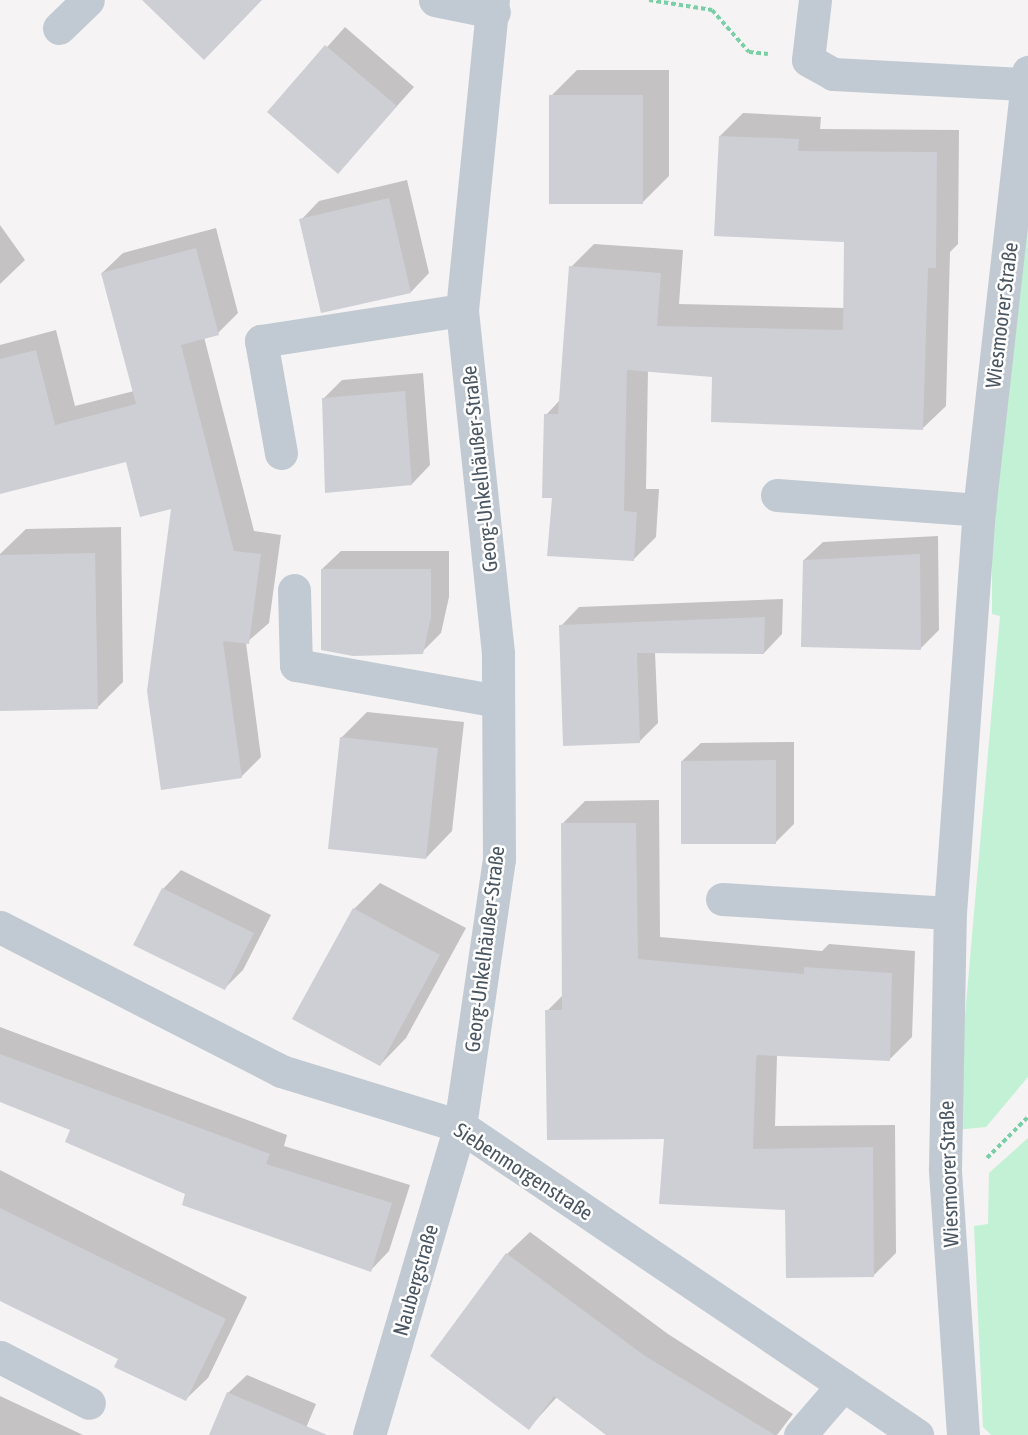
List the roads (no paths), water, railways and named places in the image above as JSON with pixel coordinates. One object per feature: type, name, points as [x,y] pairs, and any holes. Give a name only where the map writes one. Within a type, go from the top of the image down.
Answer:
[{"type":"street","points":[[60,28],[88,0]]},
{"type":"street","points":[[435,0],[493,6]]},
{"type":"street","name":"Wiesmoorer Straße","points":[[814,0],[808,60],[833,74],[1027,78],[979,510],[950,913],[945,1169],[963,1435]]},
{"type":"street","name":"Georg-Unkelhäußer-Straße","points":[[460,1126],[499,859],[498,700],[462,310],[493,6]]},
{"type":"street","points":[[281,453],[261,341],[462,310]]},
{"type":"street","points":[[777,495],[979,510]]},
{"type":"street","points":[[294,590],[296,664],[498,700]]},
{"type":"street","points":[[722,899],[950,913]]},
{"type":"street","name":"Siebenmorgenstraße","points":[[0,927],[281,1071],[460,1126],[917,1435]]},
{"type":"street","name":"Naubergstraße","points":[[369,1435],[460,1126]]},
{"type":"street","points":[[0,1357],[88,1403]]},
{"type":"street","points":[[800,1435],[843,1385]]}]
